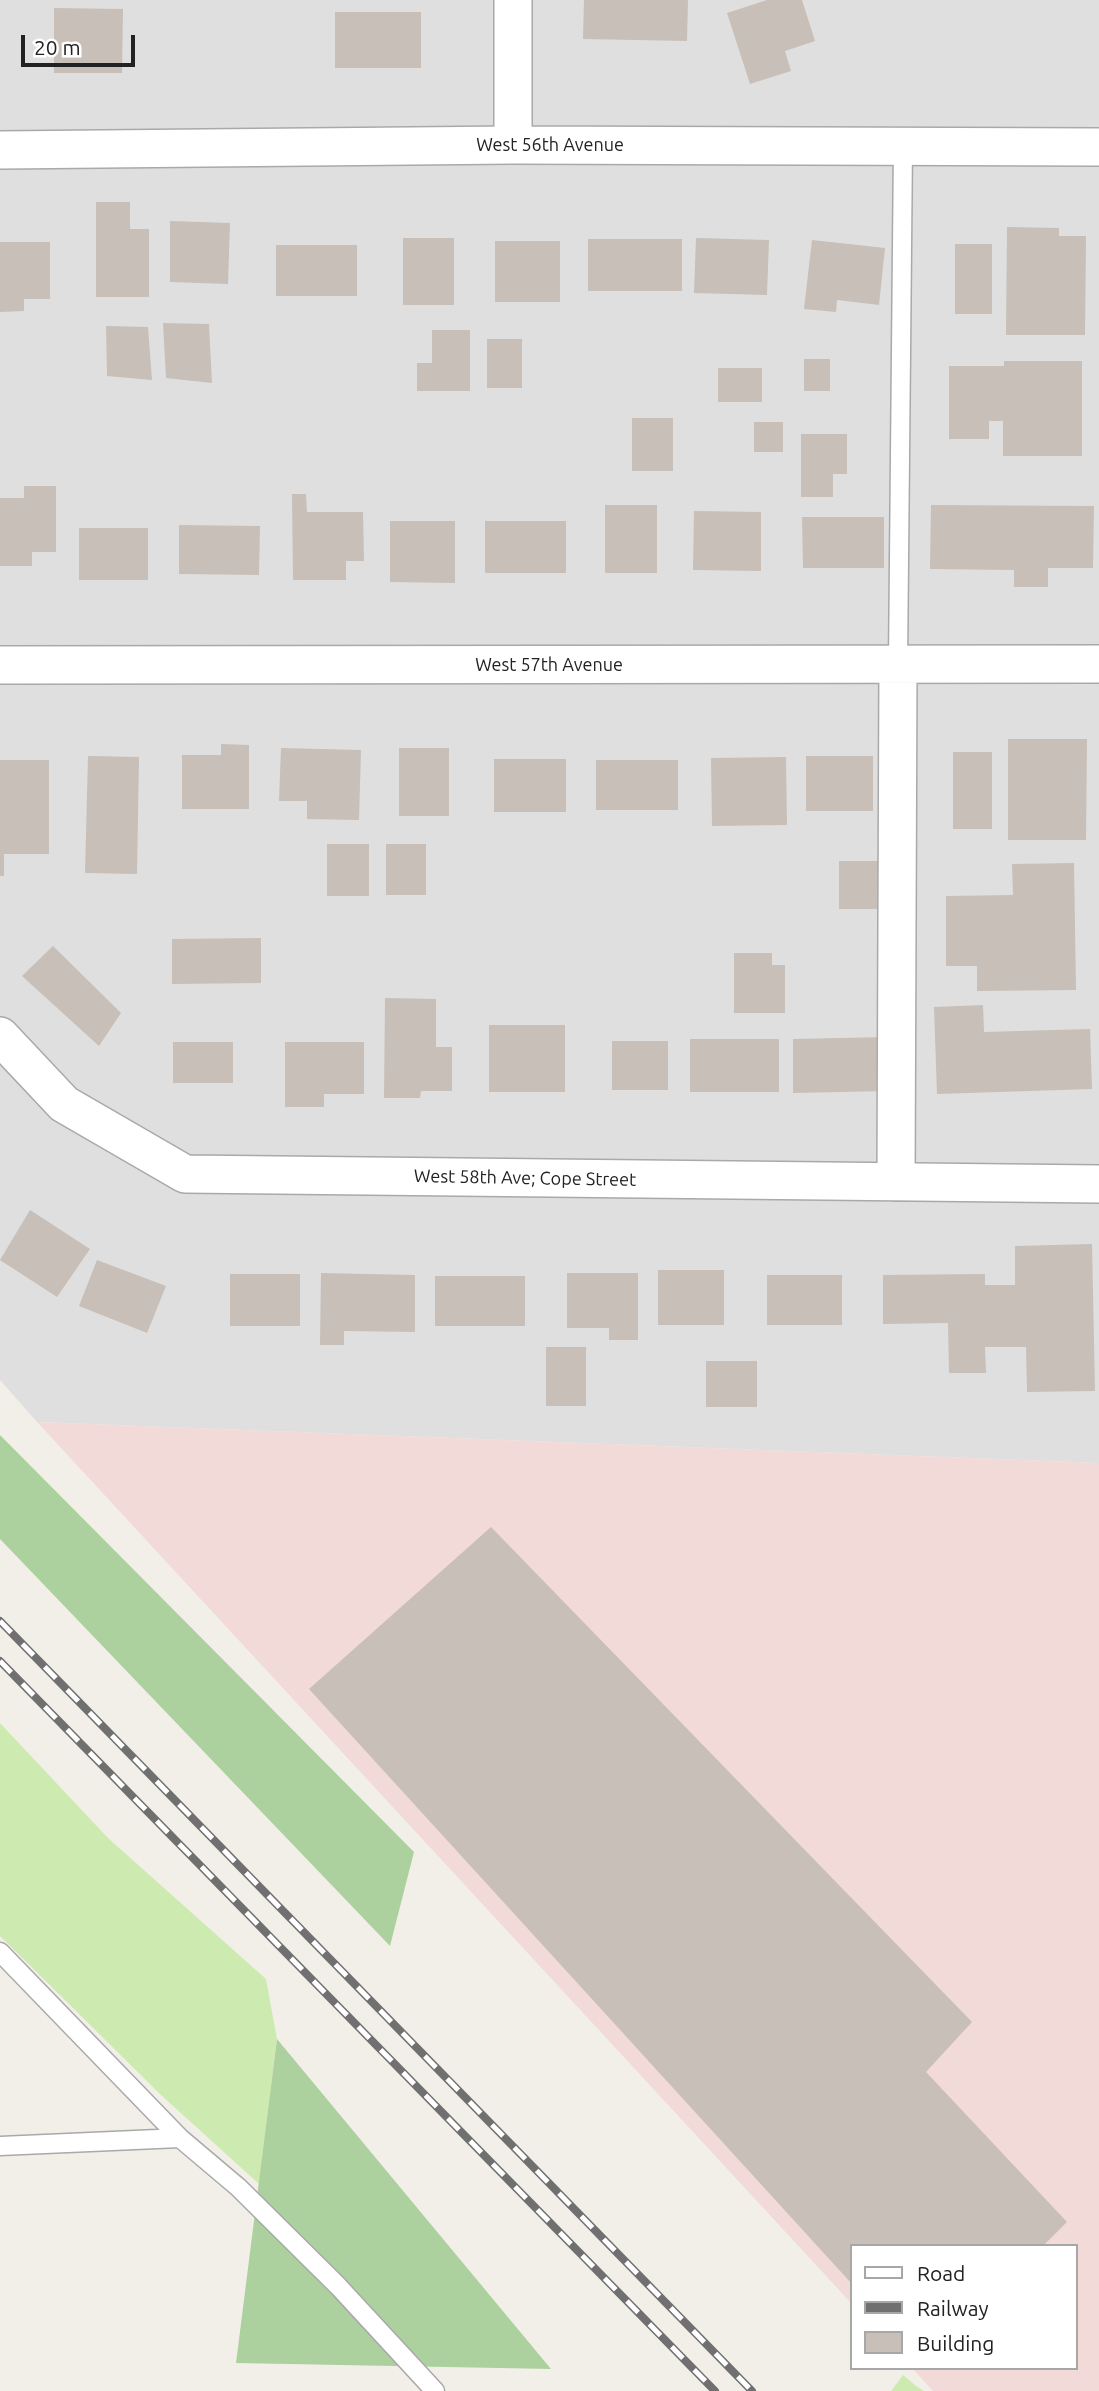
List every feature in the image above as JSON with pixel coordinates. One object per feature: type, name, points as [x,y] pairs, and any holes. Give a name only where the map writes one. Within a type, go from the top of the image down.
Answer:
[{"type":"street","points":[[513,0],[513,145]]},
{"type":"street","name":"West 56th Avenue","points":[[0,150],[513,145],[903,144],[1099,147]]},
{"type":"street","points":[[896,1182],[898,664]]},
{"type":"street","name":"West 57th Avenue","points":[[0,665],[1099,664]]},
{"type":"street","name":"West 58th Ave; Cope Street","points":[[0,1036],[64,1104],[185,1174],[1099,1184]]},
{"type":"lane","points":[[898,664],[903,144]]},
{"type":"lane","points":[[0,1952],[180,2138],[256,2205],[435,2391]]},
{"type":"lane","points":[[0,2146],[180,2138]]},
{"type":"shaded area","points":[[0,0],[1099,0],[1099,1463],[37,1422],[0,1380]]},
{"type":"shaded area","points":[[37,1422],[1099,1463],[1099,2391],[933,2391],[914,2370],[1078,2370],[1078,2244],[850,2244],[850,2302]]},
{"type":"green space","points":[[0,1435],[414,1852],[390,1946],[0,1539]]},
{"type":"green space","points":[[0,1723],[108,1838],[266,1979],[277,2039],[259,2184],[161,2095],[0,1936]]},
{"type":"green space","points":[[277,2039],[551,2369],[236,2363]]},
{"type":"green space","points":[[903,2375],[916,2386],[924,2391],[891,2391]]},
{"type":"building","points":[[584,0],[688,0],[687,41],[583,39]]},
{"type":"building","points":[[767,0],[802,0],[815,41],[785,51],[791,71],[750,84],[727,13]]},
{"type":"building","points":[[54,8],[123,9],[122,73],[54,73]]},
{"type":"building","points":[[335,12],[421,12],[421,68],[335,68]]},
{"type":"building","points":[[96,202],[130,202],[130,229],[149,229],[149,297],[96,297]]},
{"type":"building","points":[[170,221],[230,223],[228,284],[170,282]]},
{"type":"building","points":[[1007,227],[1059,228],[1059,236],[1086,236],[1085,335],[1006,335]]},
{"type":"building","points":[[403,238],[454,238],[454,305],[403,305]]},
{"type":"building","points":[[696,238],[769,240],[767,295],[694,293]]},
{"type":"building","points":[[588,239],[682,239],[682,291],[588,291]]},
{"type":"building","points":[[812,240],[885,248],[879,305],[837,300],[836,312],[804,309]]},
{"type":"building","points":[[495,241],[560,241],[560,302],[495,302]]},
{"type":"building","points":[[0,242],[50,242],[50,299],[24,299],[24,311],[0,312]]},
{"type":"building","points":[[955,244],[992,244],[992,314],[955,314]]},
{"type":"building","points":[[276,245],[357,245],[357,296],[276,296]]},
{"type":"building","points":[[163,323],[209,324],[212,383],[166,378]]},
{"type":"building","points":[[106,326],[148,327],[152,380],[107,376]]},
{"type":"building","points":[[432,330],[470,330],[470,391],[417,391],[417,363],[432,363]]},
{"type":"building","points":[[487,339],[522,339],[522,388],[487,388]]},
{"type":"building","points":[[804,359],[830,359],[830,391],[804,391]]},
{"type":"building","points":[[1004,361],[1082,361],[1082,456],[1003,456],[1003,421],[989,421],[989,439],[949,439],[949,366],[1004,366]]},
{"type":"building","points":[[718,368],[762,368],[762,402],[718,402]]},
{"type":"building","points":[[632,418],[673,418],[673,471],[632,471]]},
{"type":"building","points":[[754,422],[783,422],[783,452],[754,452]]},
{"type":"building","points":[[801,434],[847,434],[847,474],[833,474],[833,497],[801,497]]},
{"type":"building","points":[[24,486],[56,486],[56,552],[32,552],[32,566],[0,566],[0,498],[24,498]]},
{"type":"building","points":[[292,494],[306,494],[307,512],[363,512],[364,561],[346,561],[346,580],[293,580]]},
{"type":"building","points":[[605,505],[657,505],[657,573],[605,573]]},
{"type":"building","points":[[931,505],[1094,506],[1093,568],[1048,568],[1048,587],[1014,587],[1014,570],[930,569]]},
{"type":"building","points":[[694,511],[761,512],[761,571],[693,570]]},
{"type":"building","points":[[802,517],[884,517],[884,568],[803,568]]},
{"type":"building","points":[[390,521],[455,521],[455,583],[390,582]]},
{"type":"building","points":[[485,521],[566,521],[566,573],[485,573]]},
{"type":"building","points":[[179,525],[260,526],[259,575],[179,574]]},
{"type":"building","points":[[79,528],[148,528],[148,580],[79,580]]},
{"type":"building","points":[[1008,739],[1087,739],[1086,840],[1008,840]]},
{"type":"building","points":[[221,744],[249,745],[249,809],[182,809],[182,755],[221,755]]},
{"type":"building","points":[[281,748],[361,750],[359,820],[307,819],[307,801],[279,801]]},
{"type":"building","points":[[399,748],[449,748],[449,816],[399,816]]},
{"type":"building","points":[[953,752],[992,752],[992,829],[953,829]]},
{"type":"building","points":[[88,756],[139,757],[137,874],[85,873]]},
{"type":"building","points":[[806,756],[873,756],[873,811],[806,811]]},
{"type":"building","points":[[786,757],[787,825],[712,826],[711,758]]},
{"type":"building","points":[[494,759],[566,759],[566,812],[494,812]]},
{"type":"building","points":[[0,760],[49,760],[49,854],[4,854],[4,876],[0,876]]},
{"type":"building","points":[[596,760],[678,760],[678,810],[596,810]]},
{"type":"building","points":[[327,844],[369,844],[369,896],[327,896]]},
{"type":"building","points":[[386,844],[426,844],[426,895],[386,895]]},
{"type":"building","points":[[839,861],[882,861],[882,909],[839,909]]},
{"type":"building","points":[[1074,863],[1076,990],[977,991],[977,966],[946,966],[946,896],[1013,895],[1012,864]]},
{"type":"building","points":[[261,938],[261,983],[172,984],[172,939]]},
{"type":"building","points":[[53,946],[121,1013],[99,1046],[22,976]]},
{"type":"building","points":[[734,953],[772,953],[772,965],[785,965],[785,1013],[734,1013]]},
{"type":"building","points":[[385,998],[436,999],[436,1047],[452,1047],[452,1091],[421,1091],[420,1098],[384,1098]]},
{"type":"building","points":[[983,1005],[984,1032],[1090,1029],[1092,1089],[937,1094],[934,1007]]},
{"type":"building","points":[[489,1025],[565,1025],[565,1092],[489,1092]]},
{"type":"building","points":[[887,1037],[888,1091],[793,1093],[793,1039]]},
{"type":"building","points":[[690,1039],[779,1039],[779,1092],[690,1092]]},
{"type":"building","points":[[612,1041],[668,1041],[668,1090],[612,1090]]},
{"type":"building","points":[[173,1042],[233,1042],[233,1083],[173,1083]]},
{"type":"building","points":[[285,1042],[364,1042],[364,1094],[324,1094],[324,1107],[285,1107]]},
{"type":"building","points":[[30,1210],[90,1249],[57,1297],[0,1260]]},
{"type":"building","points":[[1092,1244],[1095,1391],[1027,1392],[1026,1347],[985,1347],[986,1373],[949,1373],[948,1323],[883,1324],[883,1275],[985,1274],[985,1285],[1015,1285],[1015,1246]]},
{"type":"building","points":[[97,1260],[166,1286],[147,1333],[79,1306]]},
{"type":"building","points":[[658,1270],[724,1270],[724,1325],[658,1325]]},
{"type":"building","points":[[321,1273],[415,1275],[415,1332],[344,1331],[344,1345],[320,1345]]},
{"type":"building","points":[[567,1273],[638,1273],[638,1340],[609,1340],[609,1328],[567,1328]]},
{"type":"building","points":[[230,1274],[300,1274],[300,1326],[230,1326]]},
{"type":"building","points":[[767,1275],[842,1275],[842,1325],[767,1325]]},
{"type":"building","points":[[435,1276],[525,1276],[525,1326],[435,1326]]},
{"type":"building","points":[[546,1347],[586,1347],[586,1406],[546,1406]]},
{"type":"building","points":[[706,1361],[757,1361],[757,1407],[706,1407]]},
{"type":"building","points":[[491,1527],[972,2022],[926,2072],[1067,2222],[1045,2244],[850,2244],[850,2282],[309,1689]]},
{"type":"railway","points":[[0,1621],[752,2391]]},
{"type":"railway","points":[[0,1661],[715,2391]]}]
